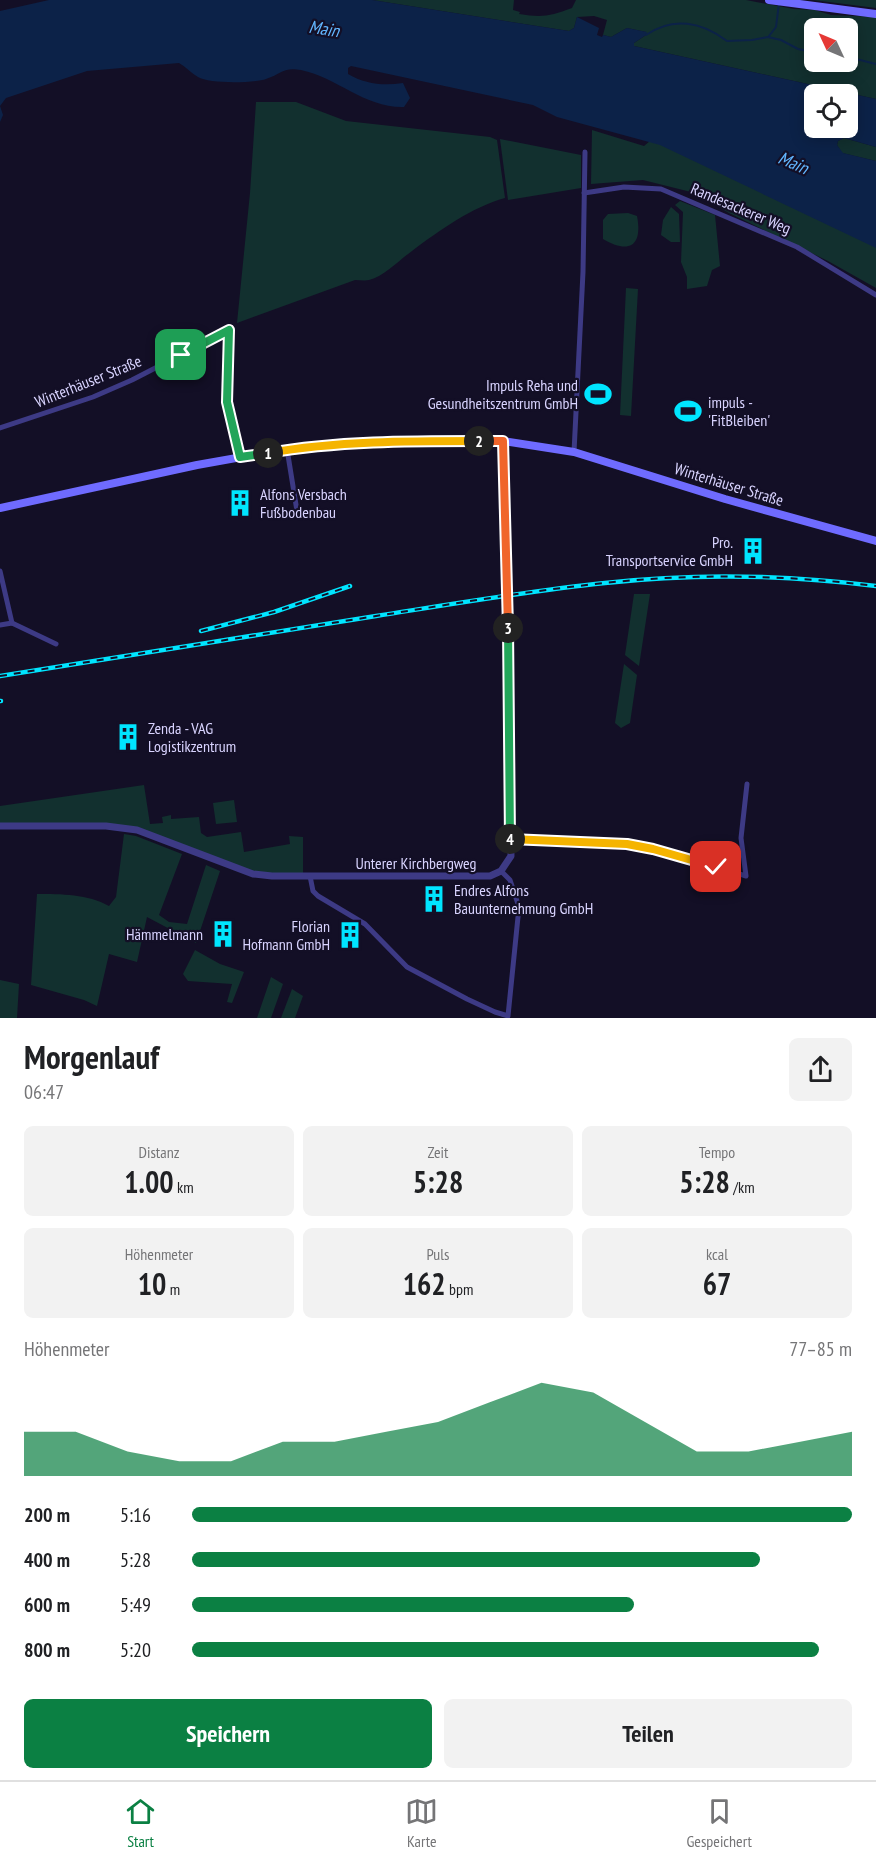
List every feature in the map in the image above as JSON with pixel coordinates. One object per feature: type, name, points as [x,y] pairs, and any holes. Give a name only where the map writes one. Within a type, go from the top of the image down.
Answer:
[{"type":"main road","points":[[769,0],[876,14]]},
{"type":"main road","name":"Winterhäuser Straße","points":[[0,508],[197,465],[287,449],[408,441],[503,441],[574,452],[725,499],[876,541]]},
{"type":"street","points":[[574,452],[583,272],[585,152]]},
{"type":"street","name":"Randesackerer Weg","points":[[584,193],[624,187],[661,189],[797,247],[876,295]]},
{"type":"street","name":"Winterhäuser Straße","points":[[0,428],[93,397],[229,330],[227,402],[240,457]]},
{"type":"street","name":"Unterer Kirchbergweg","points":[[0,826],[106,826],[137,830],[253,874],[272,876],[490,876],[501,871],[511,855],[503,441]]},
{"type":"street","points":[[287,449],[297,511]]},
{"type":"street","points":[[0,571],[12,623]]},
{"type":"street","points":[[0,625],[12,623],[56,644]]},
{"type":"street","points":[[510,840],[627,844],[653,849],[746,876],[741,838],[747,784]]},
{"type":"street","points":[[310,876],[313,891],[365,924],[407,967],[467,999],[508,1016],[519,907],[510,880],[501,871]]},
{"type":"green space","points":[[372,0],[514,0],[513,10],[520,12],[519,14],[540,16],[572,8],[576,0],[746,0],[794,9],[815,10],[831,15],[876,17],[876,99],[858,95],[858,84],[808,84],[634,46],[634,43],[646,35],[646,32],[627,28],[611,37],[603,35],[607,20],[594,16],[577,17],[574,28],[569,31]]},
{"type":"green space","points":[[813,0],[876,0],[876,8]]},
{"type":"green space","points":[[256,102],[296,102],[346,121],[490,137],[497,140],[505,198],[480,207],[457,220],[375,278],[355,280],[237,323],[250,193]]},
{"type":"green space","points":[[592,130],[644,146],[656,136],[876,247],[876,288],[828,261],[729,213],[695,193],[643,180],[591,184]]},
{"type":"green space","points":[[844,138],[876,147],[876,161],[842,153],[837,145],[838,141]]},
{"type":"green space","points":[[500,139],[581,155],[581,188],[508,200]]},
{"type":"green space","points":[[680,201],[715,215],[720,266],[712,270],[707,286],[687,289],[687,277],[681,262],[683,212],[675,205]]},
{"type":"green space","points":[[671,207],[679,214],[680,242],[671,242],[661,235],[663,220]]},
{"type":"green space","points":[[628,213],[637,216],[638,235],[632,245],[620,246],[603,239],[603,220],[608,214]]},
{"type":"green space","points":[[626,288],[638,289],[631,416],[620,415]]},
{"type":"green space","points":[[634,594],[650,594],[639,666],[625,655]]},
{"type":"green space","points":[[624,664],[637,675],[630,723],[621,728],[615,723]]},
{"type":"green space","points":[[144,785],[150,824],[163,823],[162,817],[171,815],[171,819],[199,817],[201,833],[207,837],[241,832],[244,852],[290,844],[289,836],[303,837],[303,876],[253,874],[137,830],[0,826],[0,806]]},
{"type":"green space","points":[[234,800],[237,822],[216,824],[213,803]]},
{"type":"green space","points":[[124,834],[136,836],[182,854],[159,915],[169,922],[187,924],[206,865],[220,871],[196,943],[147,917],[137,962],[109,954],[97,1006],[31,985],[37,894],[83,897],[109,906],[116,897]]},
{"type":"green space","points":[[195,950],[220,964],[244,972],[232,1003],[227,1002],[232,984],[188,981],[183,974]]},
{"type":"green space","points":[[271,977],[283,984],[271,1018],[257,1018]]},
{"type":"green space","points":[[0,980],[19,984],[17,1018],[0,1018]]},
{"type":"green space","points":[[292,989],[303,996],[295,1018],[281,1018]]},
{"type":"water","name":"Main","points":[[49,0],[372,0],[569,31],[574,28],[577,17],[599,28],[597,35],[602,37],[603,35],[611,37],[627,28],[647,32],[634,43],[634,46],[808,84],[804,84],[804,138],[844,138],[838,141],[837,145],[843,153],[876,161],[876,248],[660,145],[557,117],[533,105],[351,66],[348,68],[348,74],[361,80],[381,84],[403,83],[410,98],[404,107],[377,103],[327,79],[295,69],[260,80],[242,82],[204,79],[179,63],[87,71],[6,98],[0,106],[0,11]]},
{"type":"water","points":[[858,95],[876,99],[876,147],[844,138],[858,138]]},
{"type":"water","points":[[0,106],[3,115],[0,122]]},
{"type":"waterway","points":[[769,36],[776,27],[779,3]]},
{"type":"waterway","points":[[646,35],[667,25],[687,24],[708,29],[727,41],[768,37],[804,50]]},
{"type":"waterway","points":[[858,60],[876,64]]},
{"type":"railway","points":[[0,676],[490,598],[605,583],[672,578],[740,577],[809,579],[876,586]]},
{"type":"railway","points":[[201,631],[274,612],[350,586]]},
{"type":"place","name":"Impuls Reha und Gesundheitszentrum GmbH","points":[[598,394]]},
{"type":"place","name":"impuls - 'FitBleiben'","points":[[688,411]]},
{"type":"place","name":"Alfons Versbach Fußbodenbau","points":[[240,503]]},
{"type":"place","name":"Pro. Transportservice GmbH","points":[[753,551]]},
{"type":"place","name":"Zenda - VAG Logistikzentrum","points":[[128,737]]},
{"type":"place","name":"Endres Alfons Bauunternehmung GmbH","points":[[434,899]]},
{"type":"place","name":"Hämmelmann","points":[[223,934]]},
{"type":"place","name":"Florian Hofmann GmbH","points":[[350,935]]},
{"type":"route","points":[[181,355],[229,330],[227,402],[240,457],[287,449],[408,441],[503,441],[510,840],[612,842],[653,849],[716,867]]}]
